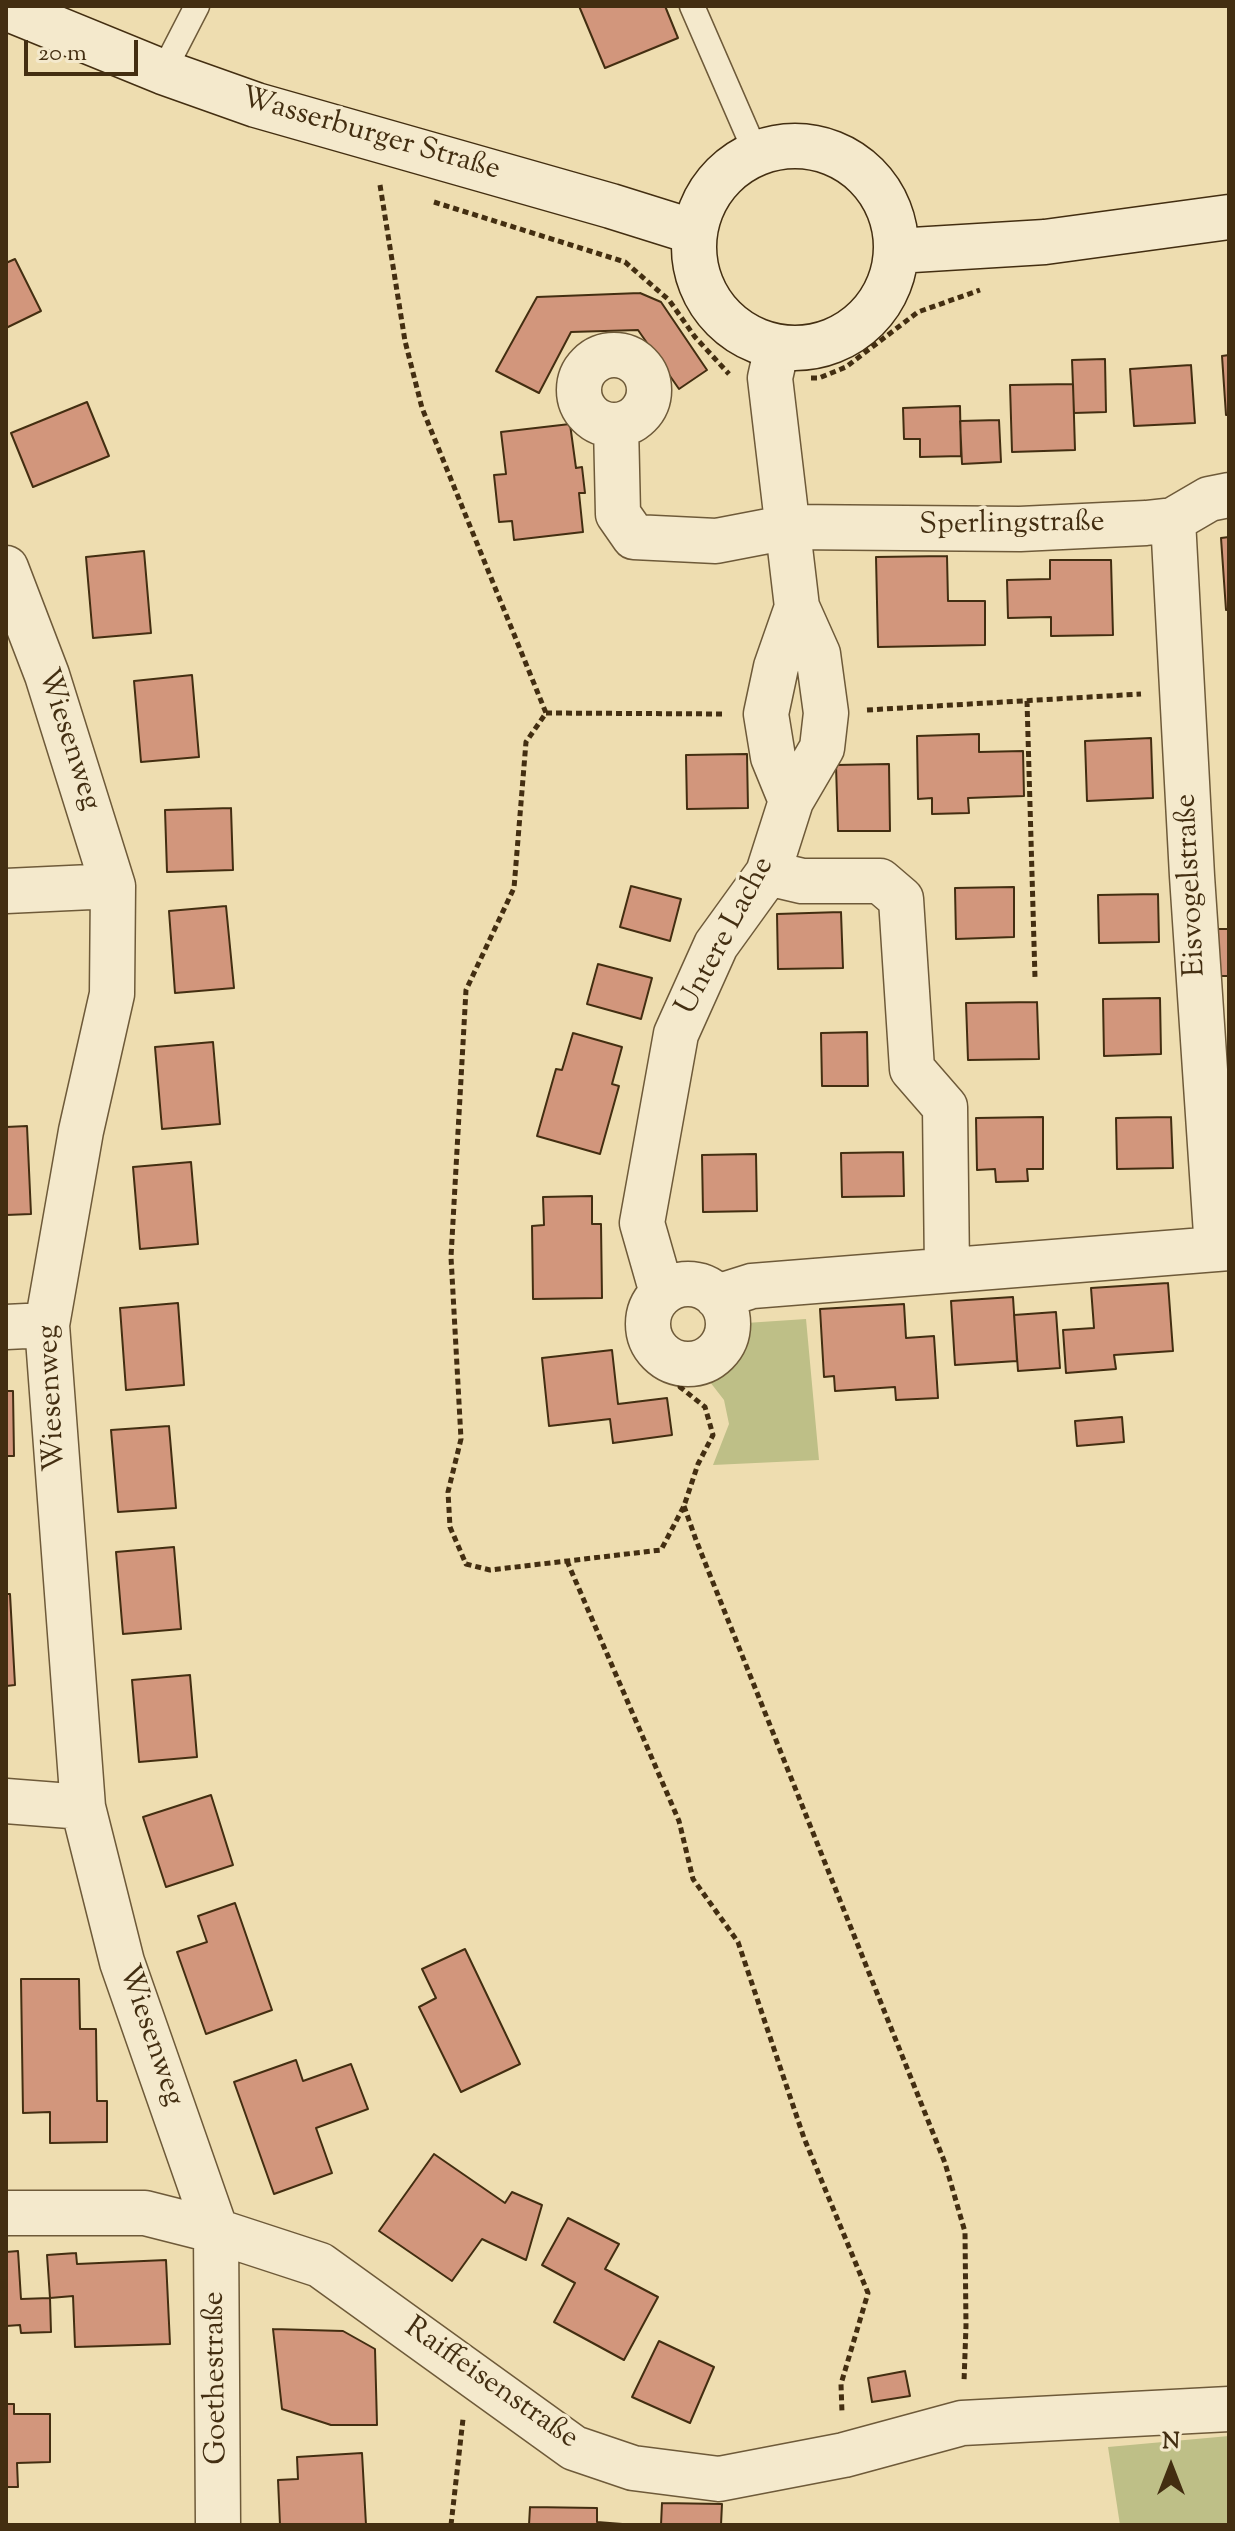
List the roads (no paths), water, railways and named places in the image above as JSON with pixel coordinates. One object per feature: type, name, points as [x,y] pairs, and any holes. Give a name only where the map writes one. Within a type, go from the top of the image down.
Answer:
[{"type":"street","name":"Wasserburger Straße","points":[[6,8],[163,72],[256,105],[694,232]]},
{"type":"street","points":[[789,146],[822,149],[853,164],[877,187],[892,217],[896,251],[889,284],[871,314],[844,335],[812,347],[777,347],[747,337],[722,318],[704,293],[694,263],[694,232],[705,199],[726,171],[756,153],[789,146]]},
{"type":"street","points":[[896,251],[1045,242],[1229,217]]},
{"type":"street","points":[[777,347],[770,378],[797,607],[776,667],[766,714],[773,757],[791,801]]},
{"type":"street","name":"Sperlingstraße","points":[[616,425],[618,514],[634,537],[716,541],[789,527],[1020,529],[1146,523],[1173,520],[1209,499],[1229,495]]},
{"type":"street","name":"Eisvogelstraße","points":[[1173,520],[1182,692],[1223,1249]]},
{"type":"street","name":"Wiesenweg","points":[[6,568],[47,675],[113,886],[112,994],[81,1131],[26,1326],[83,1807],[122,1962],[216,2231]]},
{"type":"street","name":"Untere Lache","points":[[662,1293],[642,1223],[676,1034],[716,945],[768,873],[791,801],[822,748],[826,713],[818,654],[797,607]]},
{"type":"street","points":[[768,873],[802,881],[880,881],[901,899],[912,1069],[945,1107],[947,1270]]},
{"type":"street","points":[[6,891],[113,886]]},
{"type":"street","points":[[717,1297],[752,1286],[1223,1249]]},
{"type":"street","points":[[684,1284],[707,1289],[717,1297],[727,1320],[721,1345],[713,1355],[688,1364],[665,1357],[650,1338],[649,1313],[662,1293],[684,1284]]},
{"type":"street","points":[[6,1801],[83,1807]]},
{"type":"street","name":"Raiffeisenstraße","points":[[6,2213],[145,2213],[216,2231],[320,2265],[574,2448],[633,2468],[719,2479],[844,2455],[962,2423],[1229,2409]]},
{"type":"street","name":"Goethestraße","points":[[216,2231],[218,2525]]},
{"type":"lane","points":[[163,72],[197,6]]},
{"type":"lane","points":[[692,6],[756,153]]}]
